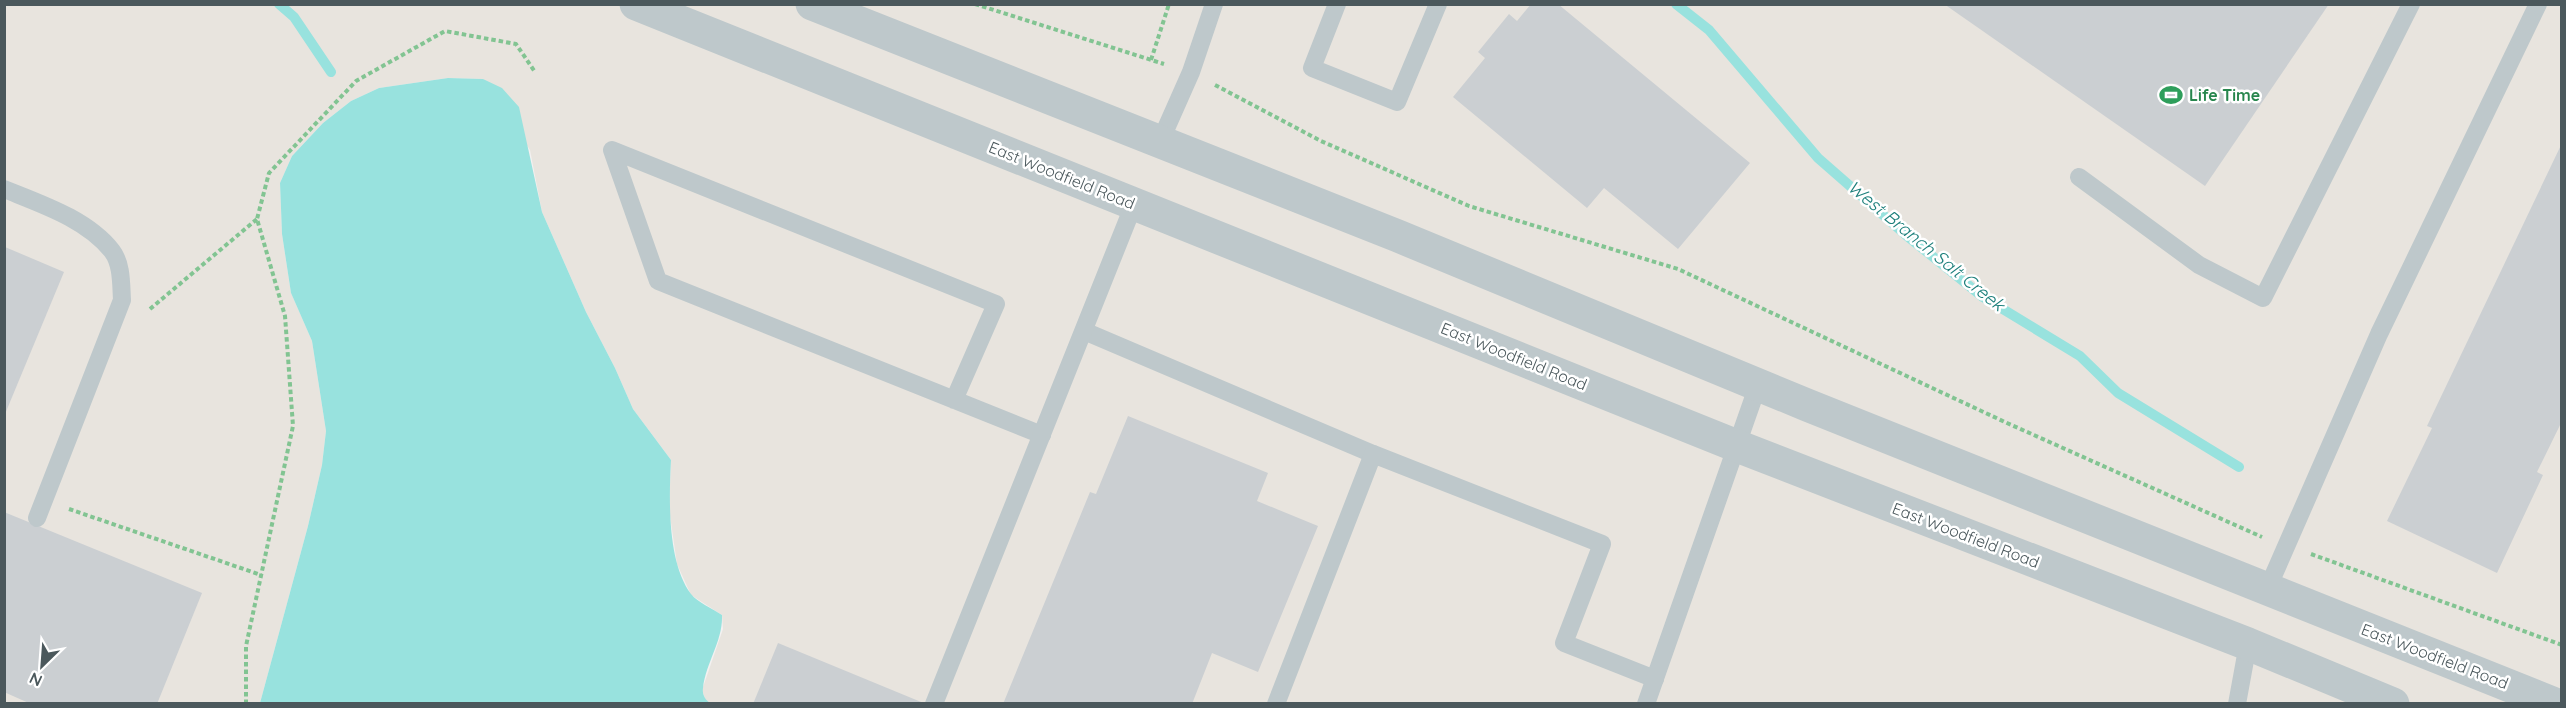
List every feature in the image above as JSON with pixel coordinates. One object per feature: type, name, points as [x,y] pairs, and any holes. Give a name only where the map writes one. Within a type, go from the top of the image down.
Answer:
[{"type":"street","name":"East Woodfield Road","points":[[636,4],[1737,446],[2248,644],[2393,704]]},
{"type":"street","name":"East Woodfield Road","points":[[812,4],[1398,236],[1758,385],[2555,704]]},
{"type":"lane","points":[[1160,142],[1191,72],[1214,4]]},
{"type":"lane","points":[[1337,4],[1312,68],[1397,102],[1438,4]]},
{"type":"lane","points":[[2079,177],[2199,265],[2263,298],[2411,4]]},
{"type":"lane","points":[[2267,590],[2379,334],[2538,4]]},
{"type":"lane","points":[[954,400],[996,304],[612,150],[658,281],[954,400],[1042,435]]},
{"type":"lane","points":[[4,189],[60,212],[91,232],[112,252],[120,271],[122,300],[37,518]]},
{"type":"lane","points":[[934,704],[1134,204]]},
{"type":"lane","points":[[1084,331],[1373,454],[1602,544],[1564,644],[1655,680]]},
{"type":"lane","points":[[1646,704],[1758,385]]},
{"type":"lane","points":[[1276,704],[1373,454]]},
{"type":"lane","points":[[2237,704],[2248,644]]},
{"type":"path","points":[[975,4],[1191,72],[1321,141],[1469,206],[1678,269],[2007,423],[2257,536],[2562,645]]},
{"type":"path","points":[[1151,60],[1169,4]]},
{"type":"path","points":[[246,704],[246,646],[293,426],[285,316],[257,219],[269,173],[356,81],[445,31],[516,44],[535,72]]},
{"type":"path","points":[[149,310],[257,219]]},
{"type":"path","points":[[44,500],[261,576]]},
{"type":"shaded area","points":[[4,5],[2561,5],[2561,703],[710,703],[706,701],[702,690],[723,629],[722,615],[691,595],[677,564],[669,509],[671,460],[633,409],[586,312],[542,212],[530,150],[483,79],[448,78],[379,88],[351,101],[323,123],[292,156],[280,183],[282,234],[291,293],[312,341],[326,431],[322,465],[308,526],[260,703],[5,703]]},
{"type":"water","points":[[448,78],[483,79],[502,88],[519,107],[542,212],[586,312],[633,409],[671,460],[671,530],[677,565],[691,594],[701,603],[722,615],[720,634],[707,669],[703,688],[704,697],[710,703],[260,703],[308,526],[322,465],[326,431],[312,341],[291,293],[282,234],[280,183],[292,156],[323,123],[351,101],[379,88]]},
{"type":"building","points":[[1531,4],[1558,4],[1750,163],[1678,249],[1604,188],[1587,208],[1453,97],[1485,58],[1478,52],[1509,14],[1517,21]]},
{"type":"building","name":"Life Time","points":[[1944,4],[2329,4],[2205,186]]},
{"type":"building","points":[[2562,143],[2562,421],[2537,472],[2543,475],[2497,573],[2387,521],[2432,428],[2427,426]]},
{"type":"building","points":[[5,247],[64,272],[5,414]]},
{"type":"building","points":[[1128,416],[1268,473],[1257,501],[1318,526],[1258,672],[1212,653],[1192,704],[1003,704],[1090,492],[1096,494]]},
{"type":"building","points":[[4,512],[202,593],[157,704],[31,704],[4,692]]},
{"type":"building","points":[[778,643],[926,704],[753,704]]},
{"type":"waterway","name":"West Branch Salt Creek","points":[[279,4],[294,17],[331,72]]},
{"type":"waterway","name":"West Branch Salt Creek","points":[[1676,4],[1709,30],[1818,158],[1906,235],[1983,297],[2080,356],[2118,393],[2239,467]]},
{"type":"place","name":"Life Time","points":[[2171,95]]}]
